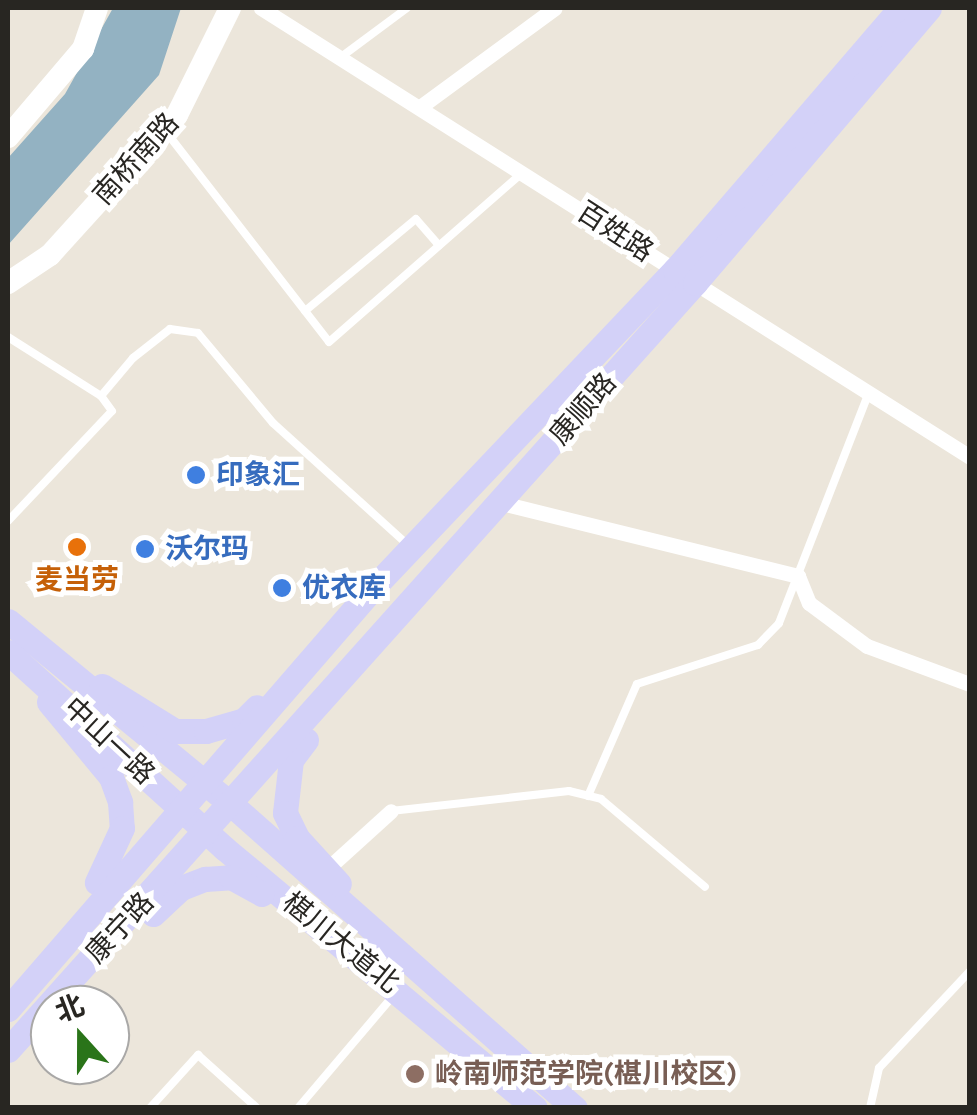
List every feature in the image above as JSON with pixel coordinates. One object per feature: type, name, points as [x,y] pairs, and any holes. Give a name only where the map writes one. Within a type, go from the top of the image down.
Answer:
[{"type":"main road","name":"康顺路","points":[[202,783],[372,589],[685,276],[929,8]]},
{"type":"main road","name":"康顺路","points":[[232,805],[501,503],[895,9]]},
{"type":"main road","points":[[42,661],[175,731],[206,732],[244,720],[372,589]]},
{"type":"main road","points":[[8,621],[42,661],[111,777],[122,828],[96,885],[8,1007]]},
{"type":"main road","name":"中山一路","points":[[8,652],[42,661],[232,805]]},
{"type":"main road","name":"中山一路","points":[[42,661],[208,834]]},
{"type":"main road","points":[[348,675],[291,760],[283,788],[297,838],[370,930],[576,1108]]},
{"type":"main road","name":"康宁路","points":[[8,1007],[202,783]]},
{"type":"main road","name":"康宁路","points":[[13,1044],[232,805]]},
{"type":"main road","name":"椹川大道北","points":[[232,805],[327,880]]},
{"type":"main road","name":"椹川大道北","points":[[208,834],[475,1052],[535,1108]]},
{"type":"main road","points":[[86,985],[161,905],[205,879],[231,877],[345,946]]},
{"type":"street","points":[[8,137],[83,48],[97,8]]},
{"type":"street","name":"南桥南路","points":[[8,282],[50,255],[164,130],[198,79],[230,8]]},
{"type":"street","name":"百姓路","points":[[261,8],[962,452]]},
{"type":"street","points":[[420,107],[535,14],[555,8]]},
{"type":"street","points":[[962,452],[970,438]]},
{"type":"street","points":[[501,503],[798,576],[809,603],[867,646],[970,684]]},
{"type":"street","points":[[327,880],[391,811]]},
{"type":"lane","points":[[341,58],[407,8]]},
{"type":"lane","points":[[164,130],[329,342],[522,172]]},
{"type":"lane","points":[[305,311],[416,218],[440,245]]},
{"type":"lane","points":[[102,396],[133,358],[170,329],[198,332],[273,423],[413,549]]},
{"type":"lane","points":[[8,337],[102,396],[112,410],[8,522]]},
{"type":"lane","points":[[588,796],[636,684],[758,645],[779,623],[869,393]]},
{"type":"lane","points":[[391,811],[569,792],[600,798],[705,887]]},
{"type":"lane","points":[[870,1108],[878,1068],[970,970]]},
{"type":"lane","points":[[298,1108],[398,990]]},
{"type":"lane","points":[[150,1108],[198,1055],[257,1108]]},
{"type":"water","points":[[113,8],[181,8],[159,75],[8,245],[8,158],[65,94]]},
{"type":"place","name":"印象汇","points":[[196,475]]},
{"type":"place","name":"麦当劳","points":[[77,547]]},
{"type":"place","name":"沃尔玛","points":[[145,549]]},
{"type":"place","name":"优衣库","points":[[282,588]]},
{"type":"place","name":"岭南师范学院(椹川校区)","points":[[415,1074]]}]
